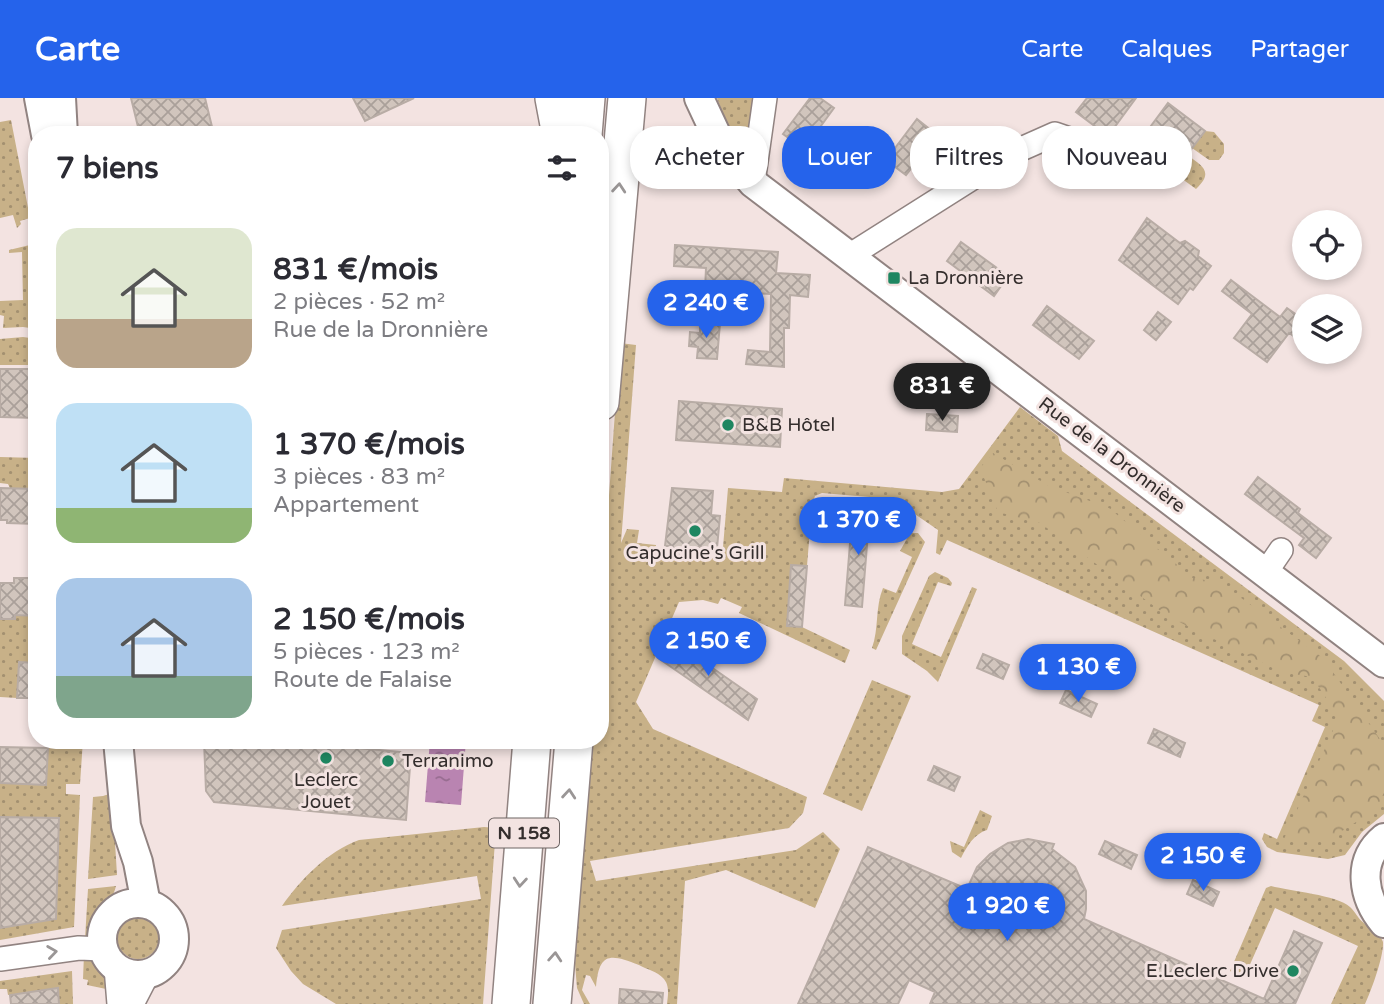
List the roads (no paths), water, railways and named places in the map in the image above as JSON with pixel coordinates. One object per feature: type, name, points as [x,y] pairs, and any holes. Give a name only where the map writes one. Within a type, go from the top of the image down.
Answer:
[{"type":"highway","points":[[554,98],[559,126]]},
{"type":"highway","points":[[584,126],[586,98]]},
{"type":"highway","points":[[609,297],[626,98]]},
{"type":"highway","name":"N 158","points":[[511,1004],[531,749]]},
{"type":"highway","name":"N 158","points":[[552,1004],[572,749]]},
{"type":"street","points":[[39,98],[44,126]]},
{"type":"street","points":[[61,98],[63,126]]},
{"type":"street","name":"Rue de la Dronnière","points":[[699,98],[711,126]]},
{"type":"street","points":[[761,126],[765,98]]},
{"type":"street","points":[[849,256],[1012,153],[1042,140]]},
{"type":"street","name":"Rue de la Dronnière","points":[[761,189],[849,256],[1274,561],[1384,663]]},
{"type":"street","points":[[119,749],[126,825],[138,862],[146,904]]},
{"type":"street","points":[[119,1004],[110,958],[102,938],[104,927],[118,909],[123,879],[122,839],[126,825]]},
{"type":"street","points":[[1384,838],[1378,843],[1367,865],[1365,886],[1373,910],[1384,923]]},
{"type":"street","points":[[118,909],[133,903],[156,907],[170,922],[174,942],[166,961],[148,974],[132,1004]]},
{"type":"street","points":[[0,960],[79,948],[110,958],[126,973],[148,974]]},
{"type":"water","points":[[429,749],[465,749],[461,805],[425,802]]},
{"type":"place","name":"La Dronnière","points":[[894,278]]},
{"type":"place","name":"B&B Hôtel","points":[[728,425]]},
{"type":"place","name":"Capucine's Grill","points":[[695,531]]},
{"type":"place","name":"Leclerc Jouet","points":[[326,758]]},
{"type":"place","name":"Terranimo","points":[[388,761]]},
{"type":"place","name":"E.Leclerc Drive","points":[[1293,971]]}]
